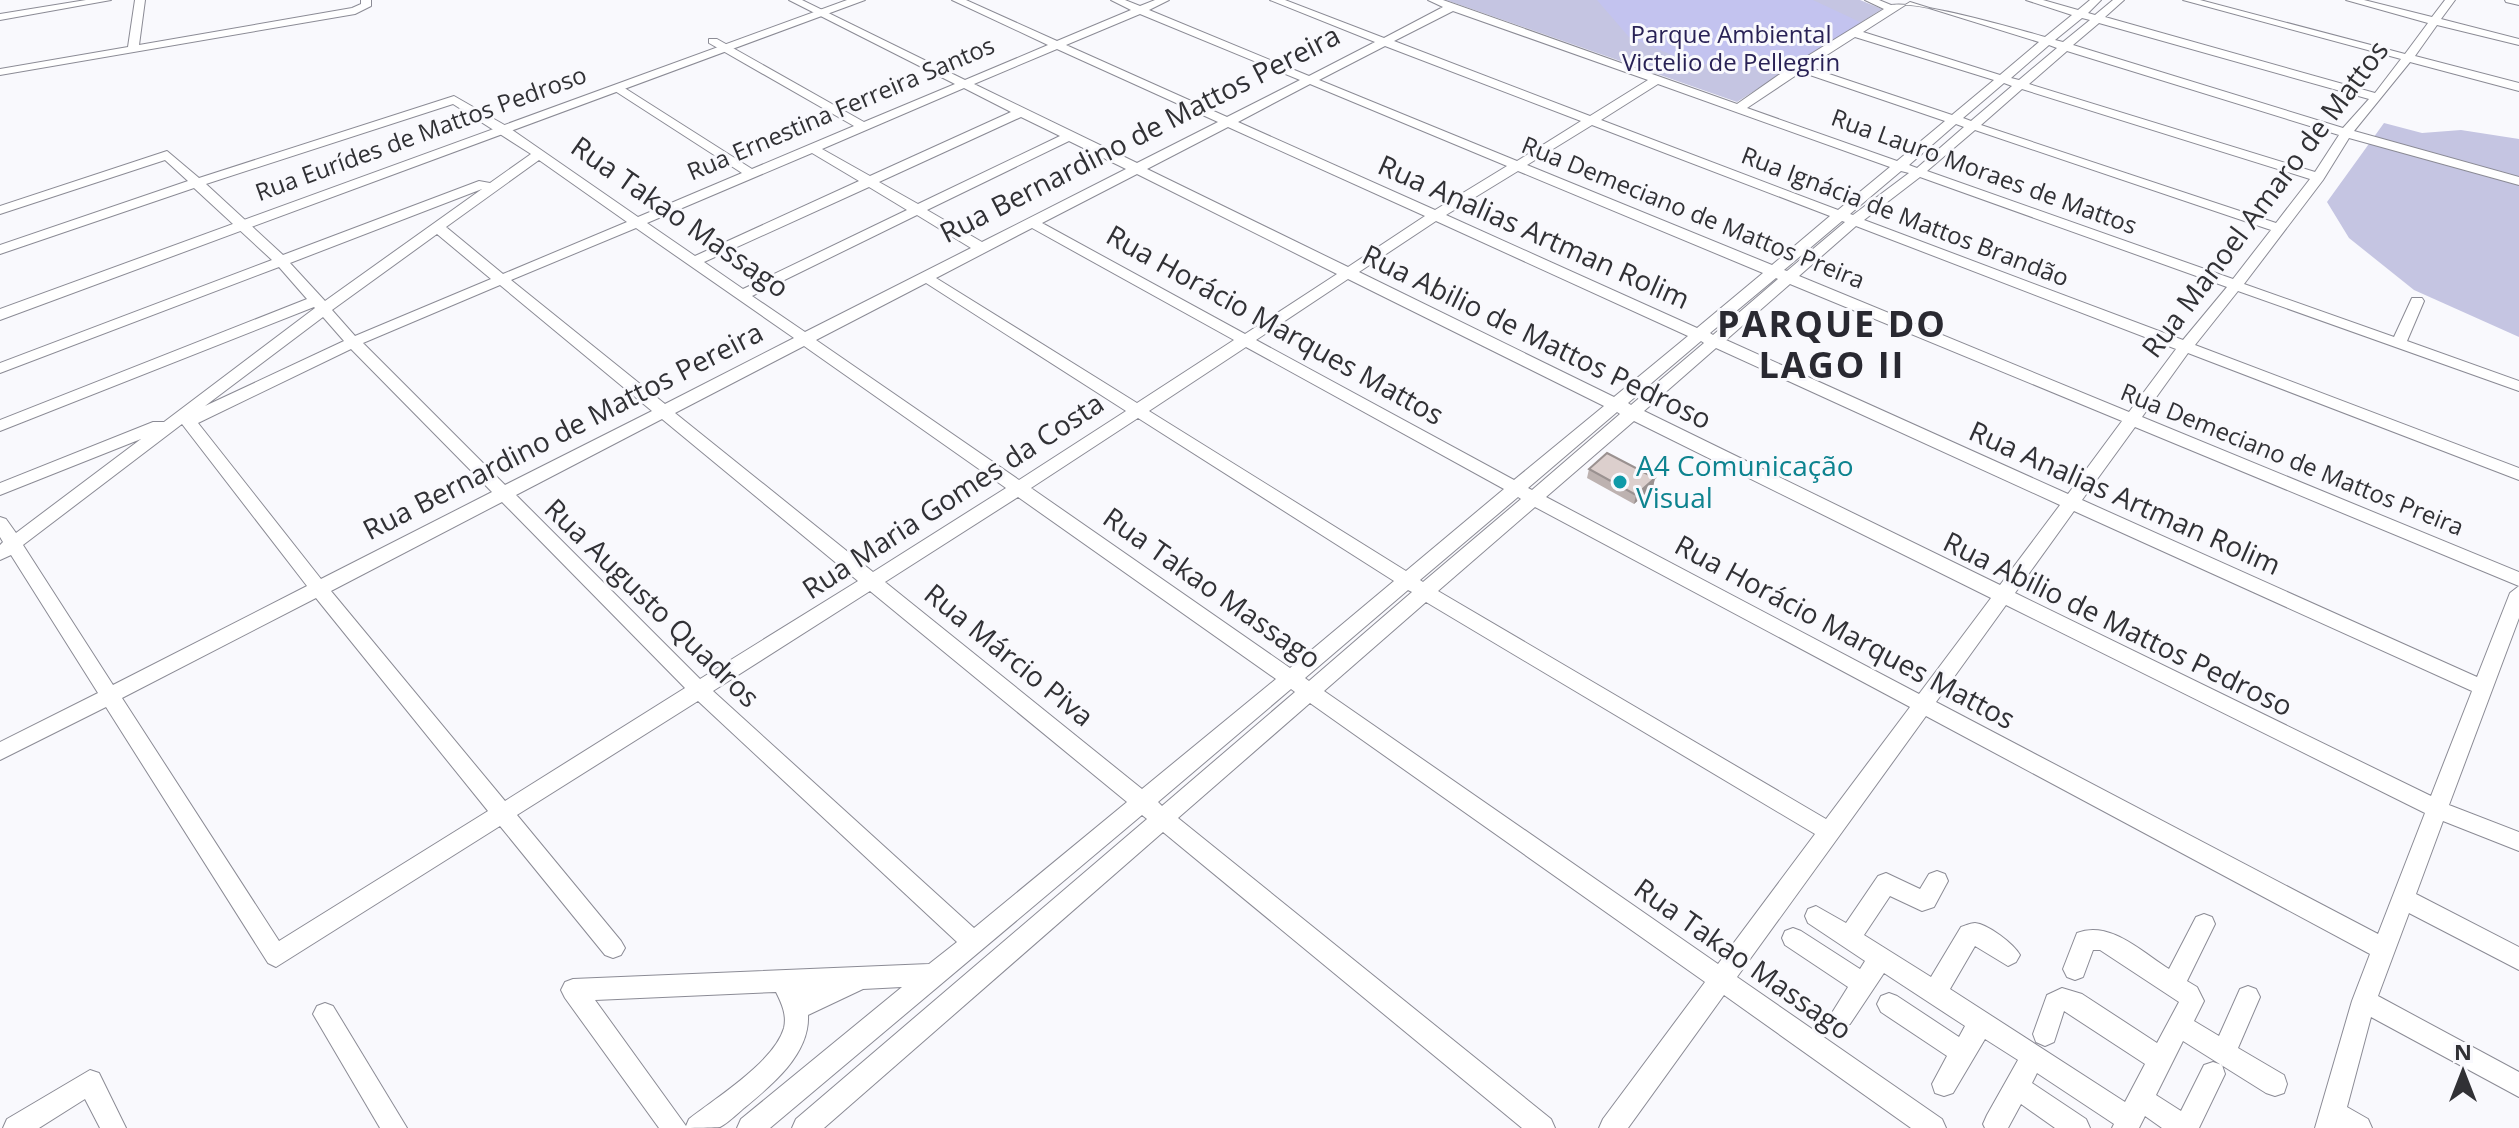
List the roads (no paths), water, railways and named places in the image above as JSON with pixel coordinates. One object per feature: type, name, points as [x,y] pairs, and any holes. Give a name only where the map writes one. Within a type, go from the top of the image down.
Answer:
[{"type":"street","points":[[0,17],[106,0]]},
{"type":"street","points":[[133,49],[140,0]]},
{"type":"street","name":"Rua Abilio de Mattos Pedroso","points":[[794,0],[820,7],[962,83],[2437,809],[2519,842]]},
{"type":"street","name":"Rua Eurídes de Mattos Pedroso","points":[[0,302],[237,221],[820,7],[859,0]]},
{"type":"street","name":"Rua Analias Artman Rolim","points":[[957,0],[2483,688]]},
{"type":"street","name":"Rua Demeciano de Mattos Preira","points":[[1116,0],[2519,579]]},
{"type":"street","name":"Rua Ernestina Ferreira Santos","points":[[184,419],[500,279],[1164,0]]},
{"type":"street","name":"Rua Ignácia de Mattos Brandão","points":[[1275,0],[2519,474]]},
{"type":"street","name":"Rua Lauro Moraes de Mattos","points":[[1433,0],[2519,386]]},
{"type":"street","points":[[1870,0],[1892,9]]},
{"type":"street","points":[[1739,108],[1797,67],[1857,34],[1906,0]]},
{"type":"street","points":[[1913,0],[2346,133],[2519,181]]},
{"type":"street","points":[[2031,0],[2377,97]]},
{"type":"street","points":[[1780,275],[1839,215],[2096,0]]},
{"type":"street","points":[[805,1128],[1161,818],[1406,581],[1524,493],[1780,275],[1919,172],[2119,0]]},
{"type":"street","points":[[2188,0],[2225,4],[2519,87]]},
{"type":"street","points":[[2351,0],[2519,42]]},
{"type":"street","name":"Rua Manoel Amaro de Mattos","points":[[1612,1128],[2185,347],[2236,285],[2318,177],[2346,133],[2450,0]]},
{"type":"street","points":[[2510,0],[2519,2]]},
{"type":"street","points":[[0,72],[343,14],[366,3]]},
{"type":"street","name":"Rua Bernardino de Mattos Pereira","points":[[0,752],[1452,7]]},
{"type":"street","points":[[1857,34],[2318,177]]},
{"type":"street","points":[[720,45],[862,126]]},
{"type":"street","name":"Rua Eurídes de Mattos Pedroso","points":[[498,126],[619,89],[720,45]]},
{"type":"street","points":[[1797,67],[2279,228]]},
{"type":"street","name":"Rua Maria Gomes da Costa","points":[[109,696],[276,956],[1018,489],[1435,216],[1657,80]]},
{"type":"street","points":[[619,89],[750,173]]},
{"type":"street","name":"Rua Takao Massago","points":[[195,183],[454,100],[498,126],[742,295],[1933,1128]]},
{"type":"street","points":[[693,262],[1021,112]]},
{"type":"street","points":[[742,295],[1069,136]]},
{"type":"street","points":[[811,147],[980,247]]},
{"type":"street","name":"Rua Augusto Quadros","points":[[0,210],[167,155],[281,261],[353,342],[501,494],[699,690],[974,943]]},
{"type":"street","points":[[7,549],[184,419],[321,304],[538,155]]},
{"type":"street","points":[[0,368],[505,176]]},
{"type":"street","points":[[0,250],[195,183]]},
{"type":"street","name":"Rua Eurídes de Mattos Pedroso","points":[[0,315],[237,221]]},
{"type":"street","name":"Rua Horácio Marques Mattos","points":[[1030,222],[1524,493],[2384,949]]},
{"type":"street","name":"Rua Márcio Piva","points":[[437,227],[1542,1128]]},
{"type":"street","points":[[924,276],[1406,581],[1829,832]]},
{"type":"street","points":[[2399,343],[2417,301]]},
{"type":"street","points":[[0,426],[321,304]]},
{"type":"street","points":[[0,489],[184,419]]},
{"type":"street","points":[[184,419],[613,948]]},
{"type":"street","points":[[750,1128],[1142,802],[1423,591],[1524,493]]},
{"type":"street","points":[[0,523],[7,549],[109,696]]},
{"type":"street","points":[[2359,1128],[2331,1120],[2364,1001],[2519,593]]},
{"type":"street","points":[[1849,938],[1886,883],[1922,901],[1926,900],[1937,881]]},
{"type":"street","points":[[2403,899],[2519,959]]},
{"type":"street","points":[[1816,916],[2033,1057],[2132,1115],[2185,1128],[2248,997]]},
{"type":"street","points":[[2173,985],[2204,924]]},
{"type":"street","points":[[1935,993],[1969,934],[1975,933],[2008,955]]},
{"type":"street","points":[[1793,938],[1863,984]]},
{"type":"street","points":[[2075,969],[2085,940],[2103,940],[2189,995],[2192,1001],[2132,1115]]},
{"type":"street","points":[[1842,1016],[1880,958]]},
{"type":"street","points":[[674,1128],[573,990],[934,975]]},
{"type":"street","points":[[797,1008],[863,980]]},
{"type":"street","points":[[698,1128],[786,1054],[797,1031],[797,1008],[782,981]]},
{"type":"street","points":[[909,996],[933,1017]]},
{"type":"street","points":[[2045,1034],[2055,1003],[2062,999],[2074,1002],[2162,1061]]},
{"type":"street","points":[[2364,1001],[2519,1085]]},
{"type":"street","points":[[1889,1004],[1963,1053]]},
{"type":"street","points":[[325,1014],[394,1128]]},
{"type":"street","points":[[1944,1084],[1981,1023]]},
{"type":"street","points":[[2180,1026],[2218,1063],[2275,1084]]},
{"type":"street","points":[[1996,1124],[2033,1057]]},
{"type":"street","points":[[16,1128],[90,1082],[113,1128]]},
{"type":"street","points":[[2016,1086],[2077,1128]]},
{"type":"place","name":"A4 Comunicação Visual","points":[[1620,482]]},
{"type":"district","name":"PARQUE DO LAGO II","points":[[1832,344]]},
{"type":"park label","name":"Parque Ambiental Victelio de Pellegrin","points":[[1731,49]]}]
